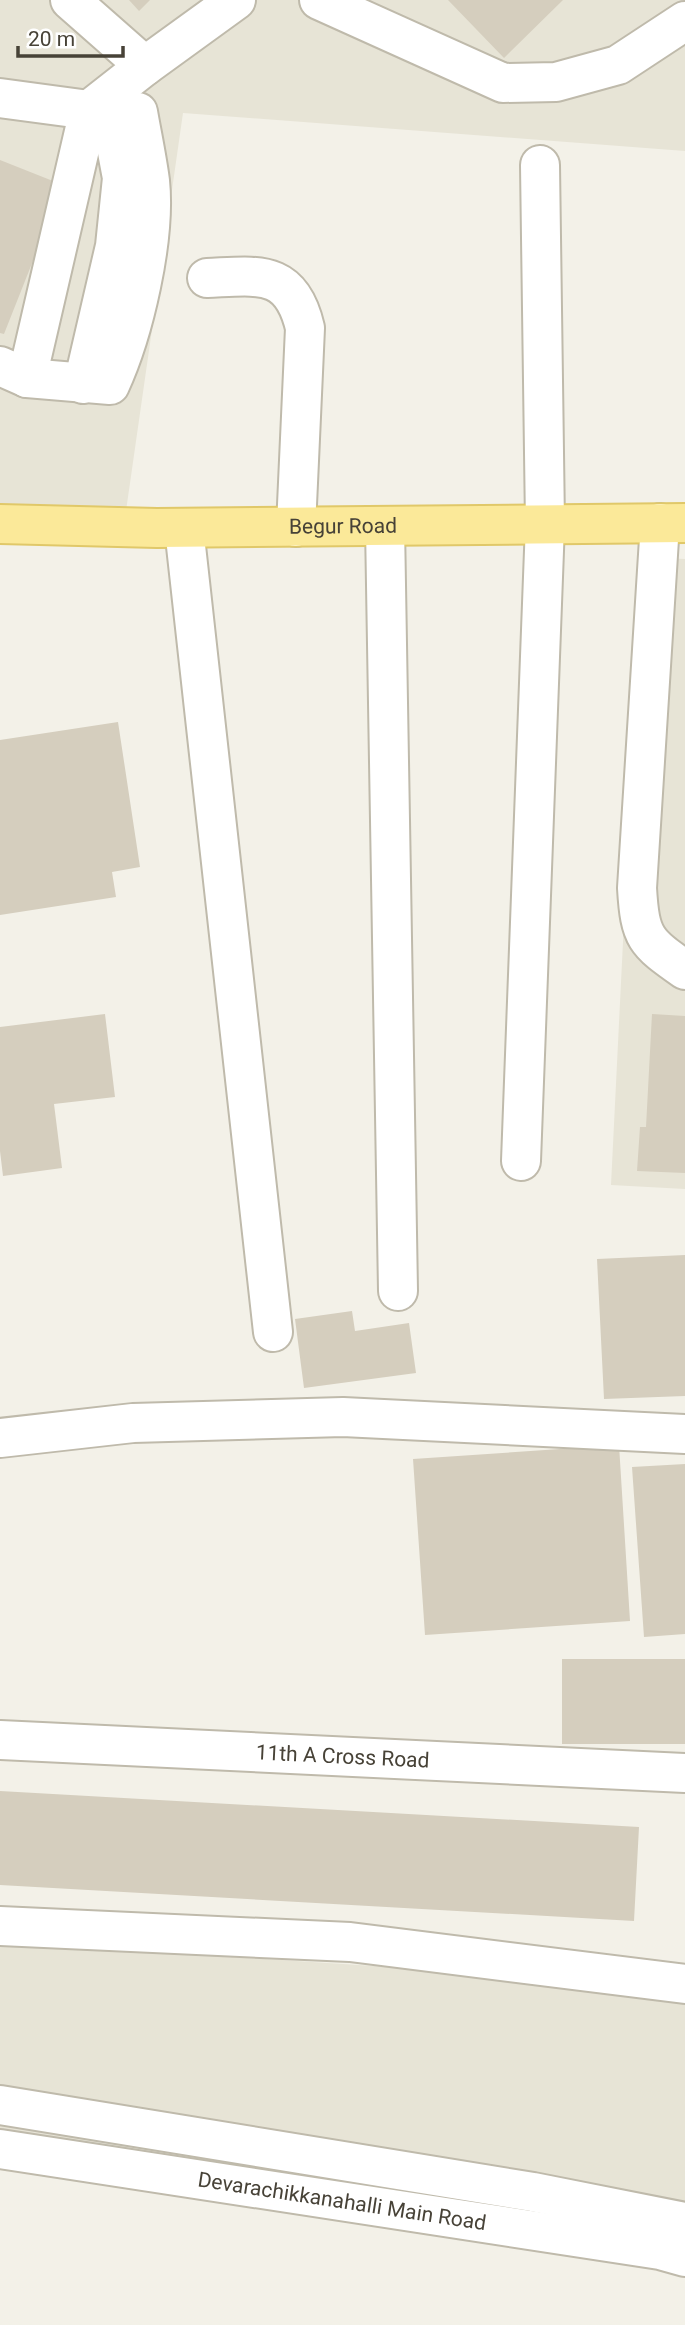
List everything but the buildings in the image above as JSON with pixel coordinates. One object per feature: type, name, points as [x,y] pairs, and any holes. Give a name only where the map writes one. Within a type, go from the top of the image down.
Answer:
[{"type":"main road","name":"Begur Road","points":[[0,524],[184,528],[673,523]]},
{"type":"street","points":[[70,0],[145,66]]},
{"type":"street","points":[[113,116],[150,184],[145,262],[132,324],[110,385],[83,384],[14,372],[113,116],[145,66],[236,0]]},
{"type":"street","points":[[319,0],[503,83],[556,82],[618,65],[685,21]]},
{"type":"street","points":[[0,99],[113,116]]},
{"type":"street","points":[[520,1161],[545,524],[540,164]]},
{"type":"street","points":[[207,278],[262,276],[283,284],[299,303],[305,328],[296,527]]},
{"type":"street","points":[[673,523],[671,590],[637,888],[639,919],[652,947],[685,970]]},
{"type":"street","points":[[385,526],[398,1291]]},
{"type":"street","points":[[184,528],[273,1332]]},
{"type":"street","points":[[0,1438],[133,1423],[343,1416],[685,1434]]},
{"type":"street","name":"11th A Cross Road","points":[[0,1741],[685,1773]]},
{"type":"street","points":[[0,1926],[350,1942],[685,1984]]},
{"type":"street","points":[[0,2105],[533,2192],[685,2222]]},
{"type":"street","name":"Devarachikkanahalli Main Road","points":[[0,2149],[660,2250],[685,2257]]},
{"type":"shaded area","points":[[0,0],[685,0],[685,151],[183,113],[124,525],[0,530]]},
{"type":"shaded area","points":[[642,557],[685,559],[685,1189],[611,1185]]},
{"type":"shaded area","points":[[0,1942],[685,1986],[685,2275],[0,2153]]}]
